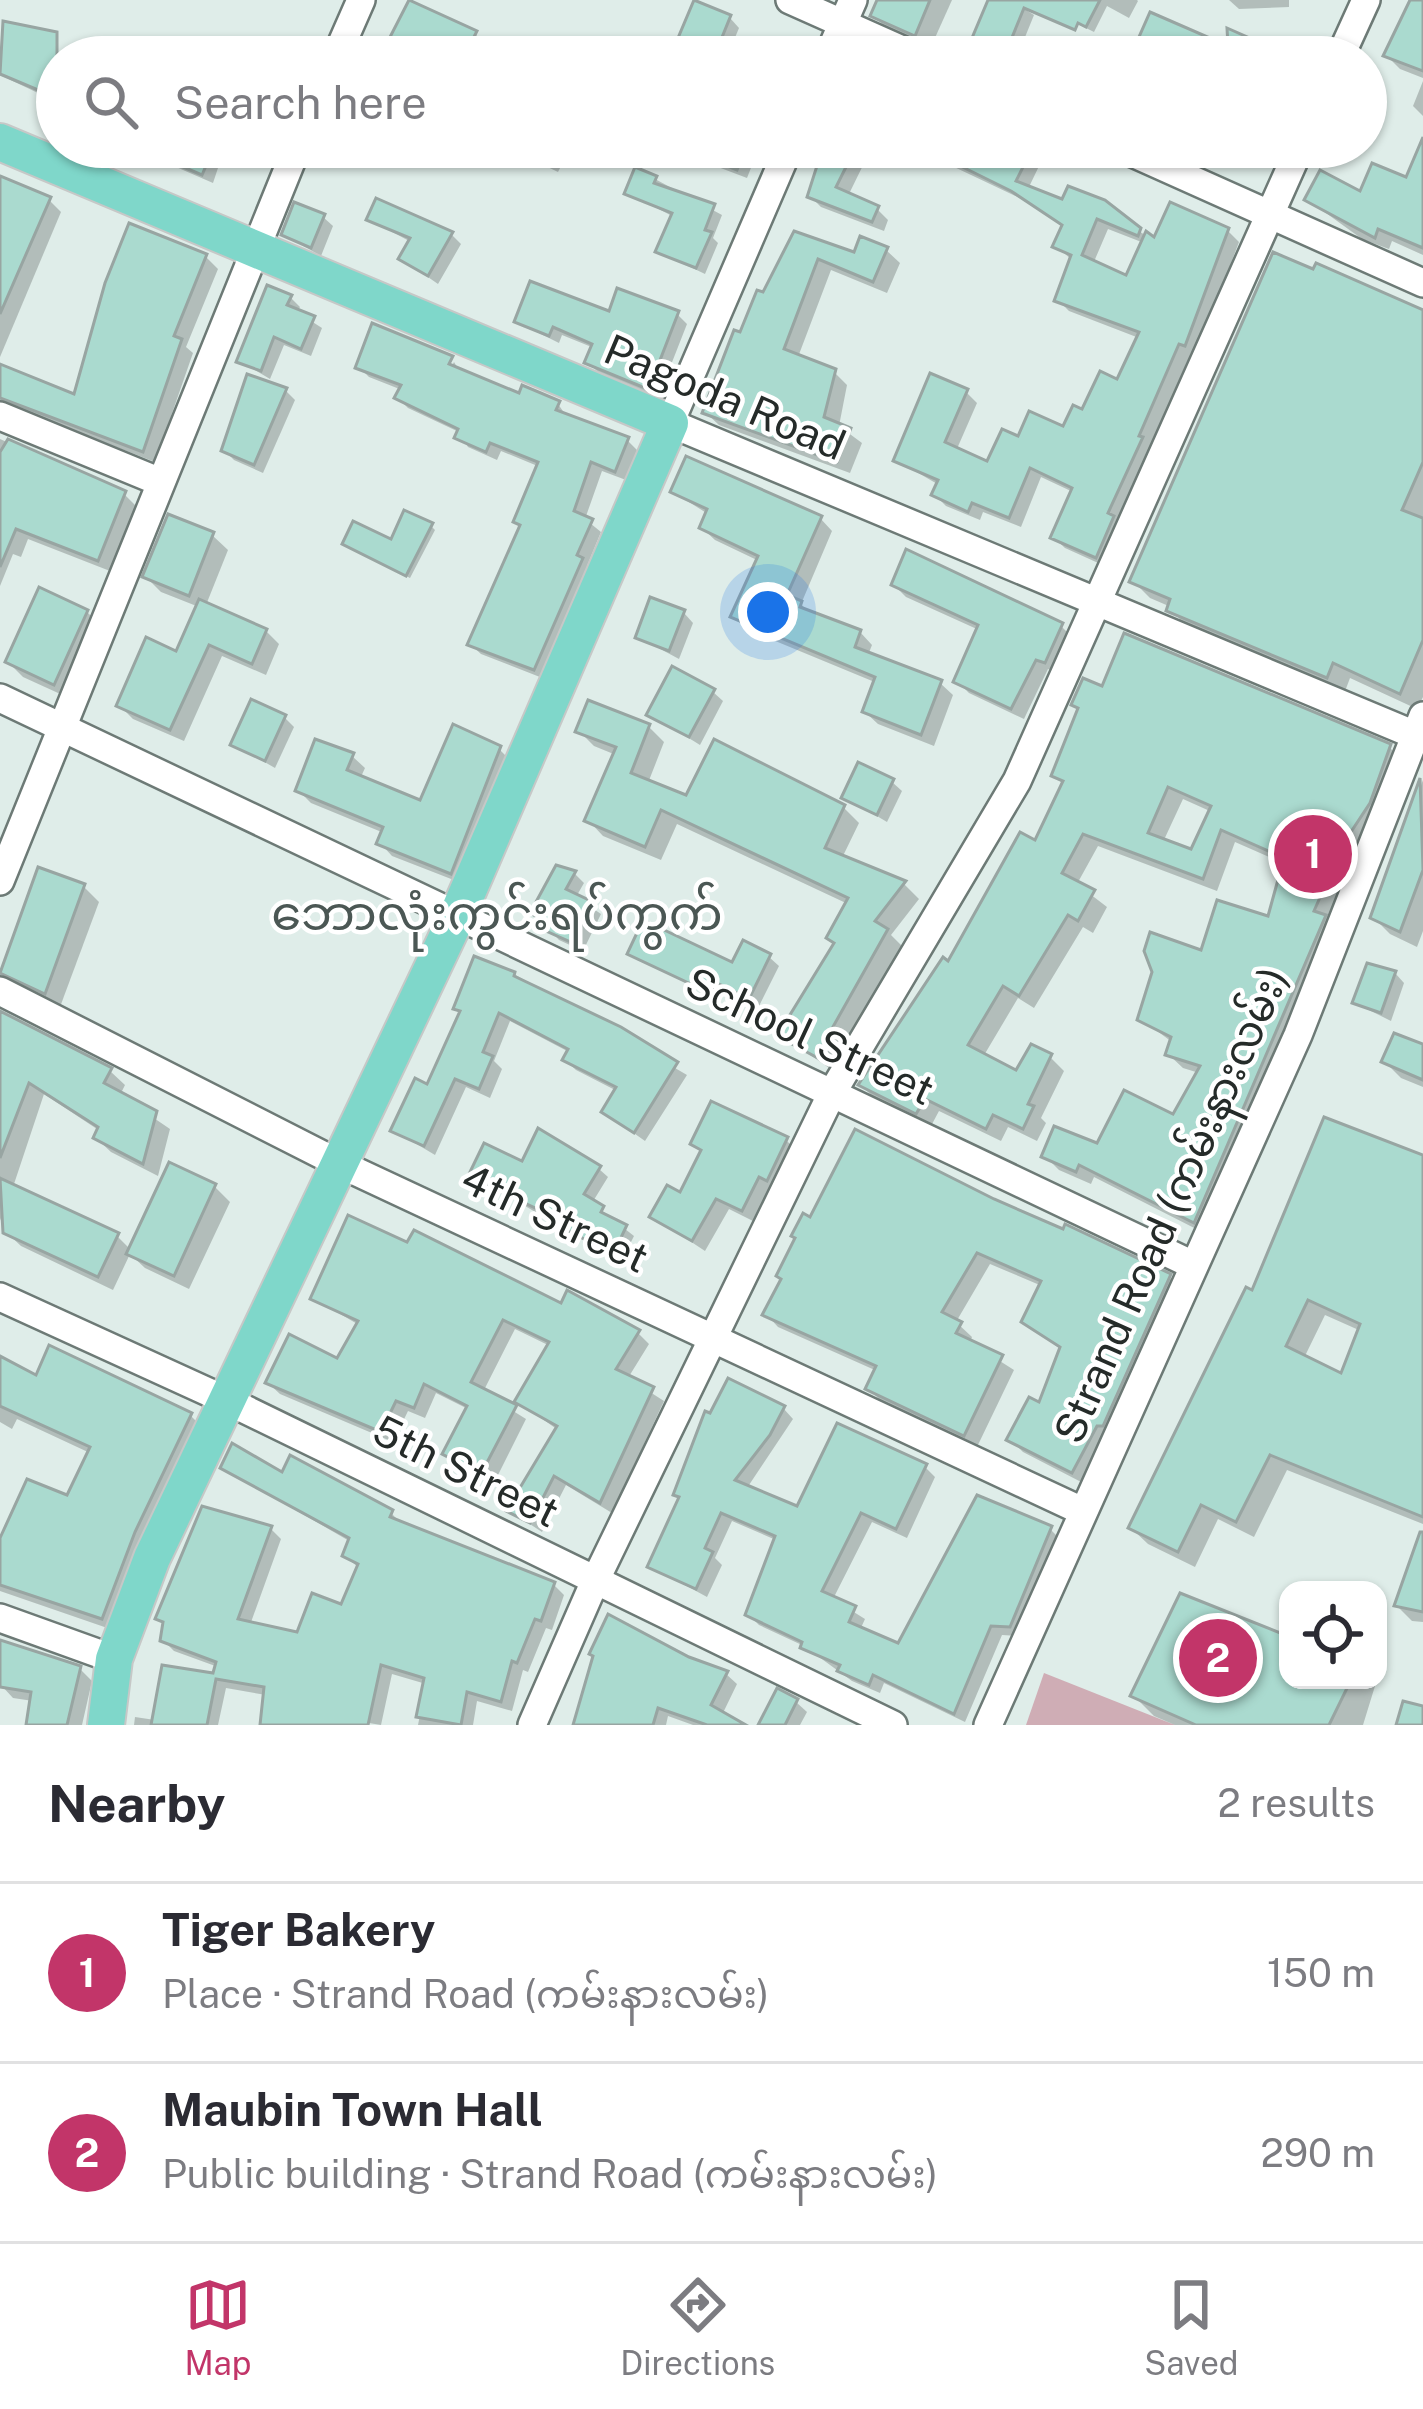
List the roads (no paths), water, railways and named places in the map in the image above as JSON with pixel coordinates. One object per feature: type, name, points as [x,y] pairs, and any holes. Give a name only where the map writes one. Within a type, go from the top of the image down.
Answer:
[{"type":"main road","name":"Pagoda Road","points":[[0,142],[36,157]]},
{"type":"main road","name":"Pagoda Road","points":[[62,168],[670,423]]},
{"type":"main road","points":[[106,1725],[114,1659],[152,1558],[458,914],[670,423]]},
{"type":"street","points":[[345,36],[361,0]]},
{"type":"street","points":[[790,0],[848,12],[885,36]]},
{"type":"street","points":[[1350,36],[1366,0]]},
{"type":"street","points":[[0,881],[59,725],[288,168]]},
{"type":"street","points":[[670,423],[781,168]]},
{"type":"street","points":[[1166,168],[1423,283]]},
{"type":"street","points":[[532,1725],[595,1581],[832,1093],[1017,781],[1291,168]]},
{"type":"street","points":[[2,421],[158,481]]},
{"type":"street","name":"Pagoda Road","points":[[670,423],[1097,602],[1419,725]]},
{"type":"street","name":"School Street","points":[[0,698],[1192,1265]]},
{"type":"street","name":"Strand Road (ကမ်းနားလမ်း)","points":[[988,1725],[1080,1510],[1298,1035],[1419,725]]},
{"type":"street","name":"4th Street","points":[[0,991],[340,1163],[1080,1510]]},
{"type":"street","name":"5th Street","points":[[0,1297],[228,1401],[893,1725]]},
{"type":"street","points":[[0,1618],[114,1659]]},
{"type":"place","name":"Tiger Bakery","points":[[1313,854]]},
{"type":"place","name":"Maubin Town Hall","points":[[1218,1658]]},
{"type":"district","name":"ဘောလုံးကွင်းရပ်ကွက်","points":[[497,913]]}]
